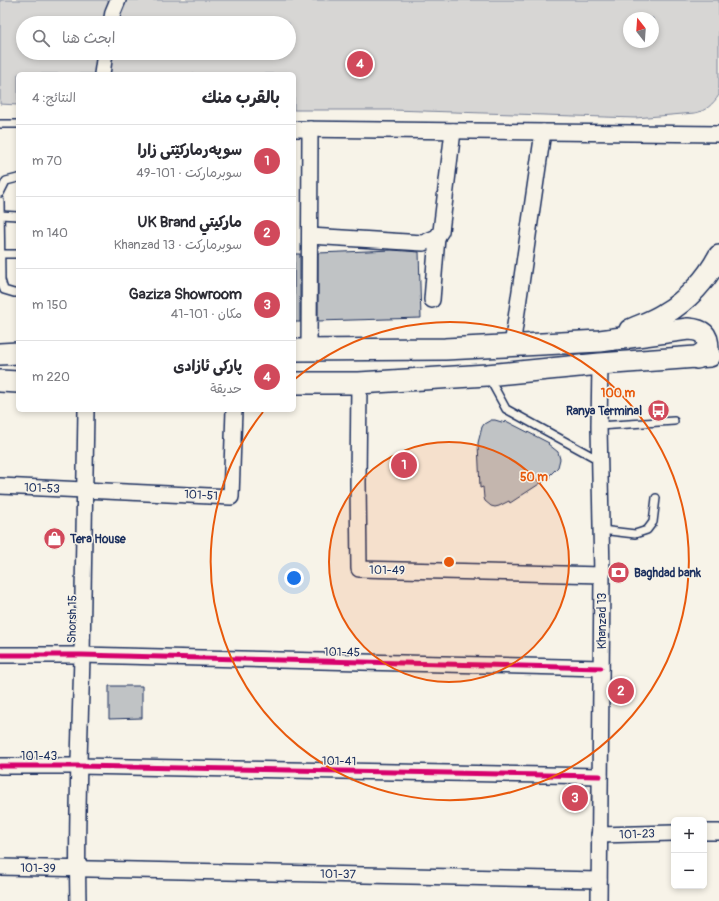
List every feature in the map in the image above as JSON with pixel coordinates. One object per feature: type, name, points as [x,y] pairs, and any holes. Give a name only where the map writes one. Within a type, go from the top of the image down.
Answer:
[{"type":"main road","points":[[600,341],[647,323],[665,314],[699,285],[714,266],[719,256]]},
{"type":"main road","points":[[301,350],[445,349],[512,346],[600,341],[695,329],[701,331],[708,341],[708,349],[697,358]]},
{"type":"main road","points":[[600,341],[600,364]]},
{"type":"main road","points":[[697,358],[719,345]]},
{"type":"main road","points":[[0,354],[16,353]]},
{"type":"main road","points":[[296,383],[359,383],[719,356]]},
{"type":"main road","points":[[0,381],[16,382]]},
{"type":"street","points":[[112,16],[118,0]]},
{"type":"street","points":[[102,72],[104,60]]},
{"type":"street","points":[[296,129],[719,134]]},
{"type":"street","points":[[301,350],[310,236],[310,129]]},
{"type":"street","points":[[432,300],[437,237],[441,231],[453,131]]},
{"type":"street","points":[[512,346],[543,132]]},
{"type":"street","points":[[310,236],[422,243],[437,237]]},
{"type":"street","name":"Khanzad 13","points":[[599,901],[602,575],[599,426],[600,364]]},
{"type":"street","name":"101-49","points":[[359,383],[359,570],[602,575]]},
{"type":"street","name":"Shorsh 15","points":[[78,901],[78,766],[82,655],[86,412]]},
{"type":"street","name":"101-51","points":[[84,490],[232,497],[234,412]]},
{"type":"street","name":"101-53","points":[[0,486],[84,490]]},
{"type":"street","name":"101-45","points":[[0,655],[82,655],[601,668]]},
{"type":"street","name":"101-43","points":[[0,766],[78,766]]},
{"type":"street","name":"101-41","points":[[78,766],[600,776]]},
{"type":"street","points":[[707,832],[719,832]]},
{"type":"street","name":"101-23","points":[[600,835],[671,833]]},
{"type":"street","name":"101-39","points":[[0,868],[77,869]]},
{"type":"street","name":"101-37","points":[[77,869],[599,880]]},
{"type":"lane","points":[[0,124],[16,124]]},
{"type":"lane","points":[[0,193],[6,181],[16,178]]},
{"type":"lane","points":[[0,201],[1,280],[4,290],[16,293]]},
{"type":"lane","points":[[0,215],[16,216]]},
{"type":"lane","points":[[1,254],[16,254]]},
{"type":"lane","points":[[486,374],[506,409],[600,461]]},
{"type":"lane","points":[[599,426],[674,420]]},
{"type":"lane","points":[[601,530],[635,534],[646,530],[653,522],[656,498]]},
{"type":"shaded area","points":[[0,0],[719,0],[719,95],[709,107],[703,111],[695,113],[635,118],[393,110],[296,110],[296,72],[16,72],[16,105],[0,104]]},
{"type":"building","points":[[392,250],[419,252],[421,318],[318,321],[318,253]]},
{"type":"building","points":[[296,254],[300,254],[300,322],[296,322]]},
{"type":"building","points":[[491,420],[505,423],[506,421],[549,443],[548,444],[558,452],[560,459],[558,467],[549,476],[550,477],[510,503],[509,501],[495,507],[491,506],[485,501],[483,487],[480,488],[478,443],[482,427]]},
{"type":"building","points":[[109,686],[142,686],[142,718],[109,719]]},
{"type":"cycle path","points":[[0,655],[82,655],[601,668]]},
{"type":"cycle path","points":[[0,766],[78,766],[600,776]]},
{"type":"place","name":"پارکی ئازادی","points":[[360,64]]},
{"type":"place","name":"Ranya Terminal","points":[[658,411]]},
{"type":"place","name":"سوپەرمارکێتی زارا","points":[[404,465]]},
{"type":"place","name":"Tera House","points":[[55,539]]},
{"type":"place","name":"Baghdad bank","points":[[619,573]]},
{"type":"place","name":"مارکيتي UK Brand","points":[[621,691]]},
{"type":"place","name":"Gaziza Showroom","points":[[575,798]]}]
